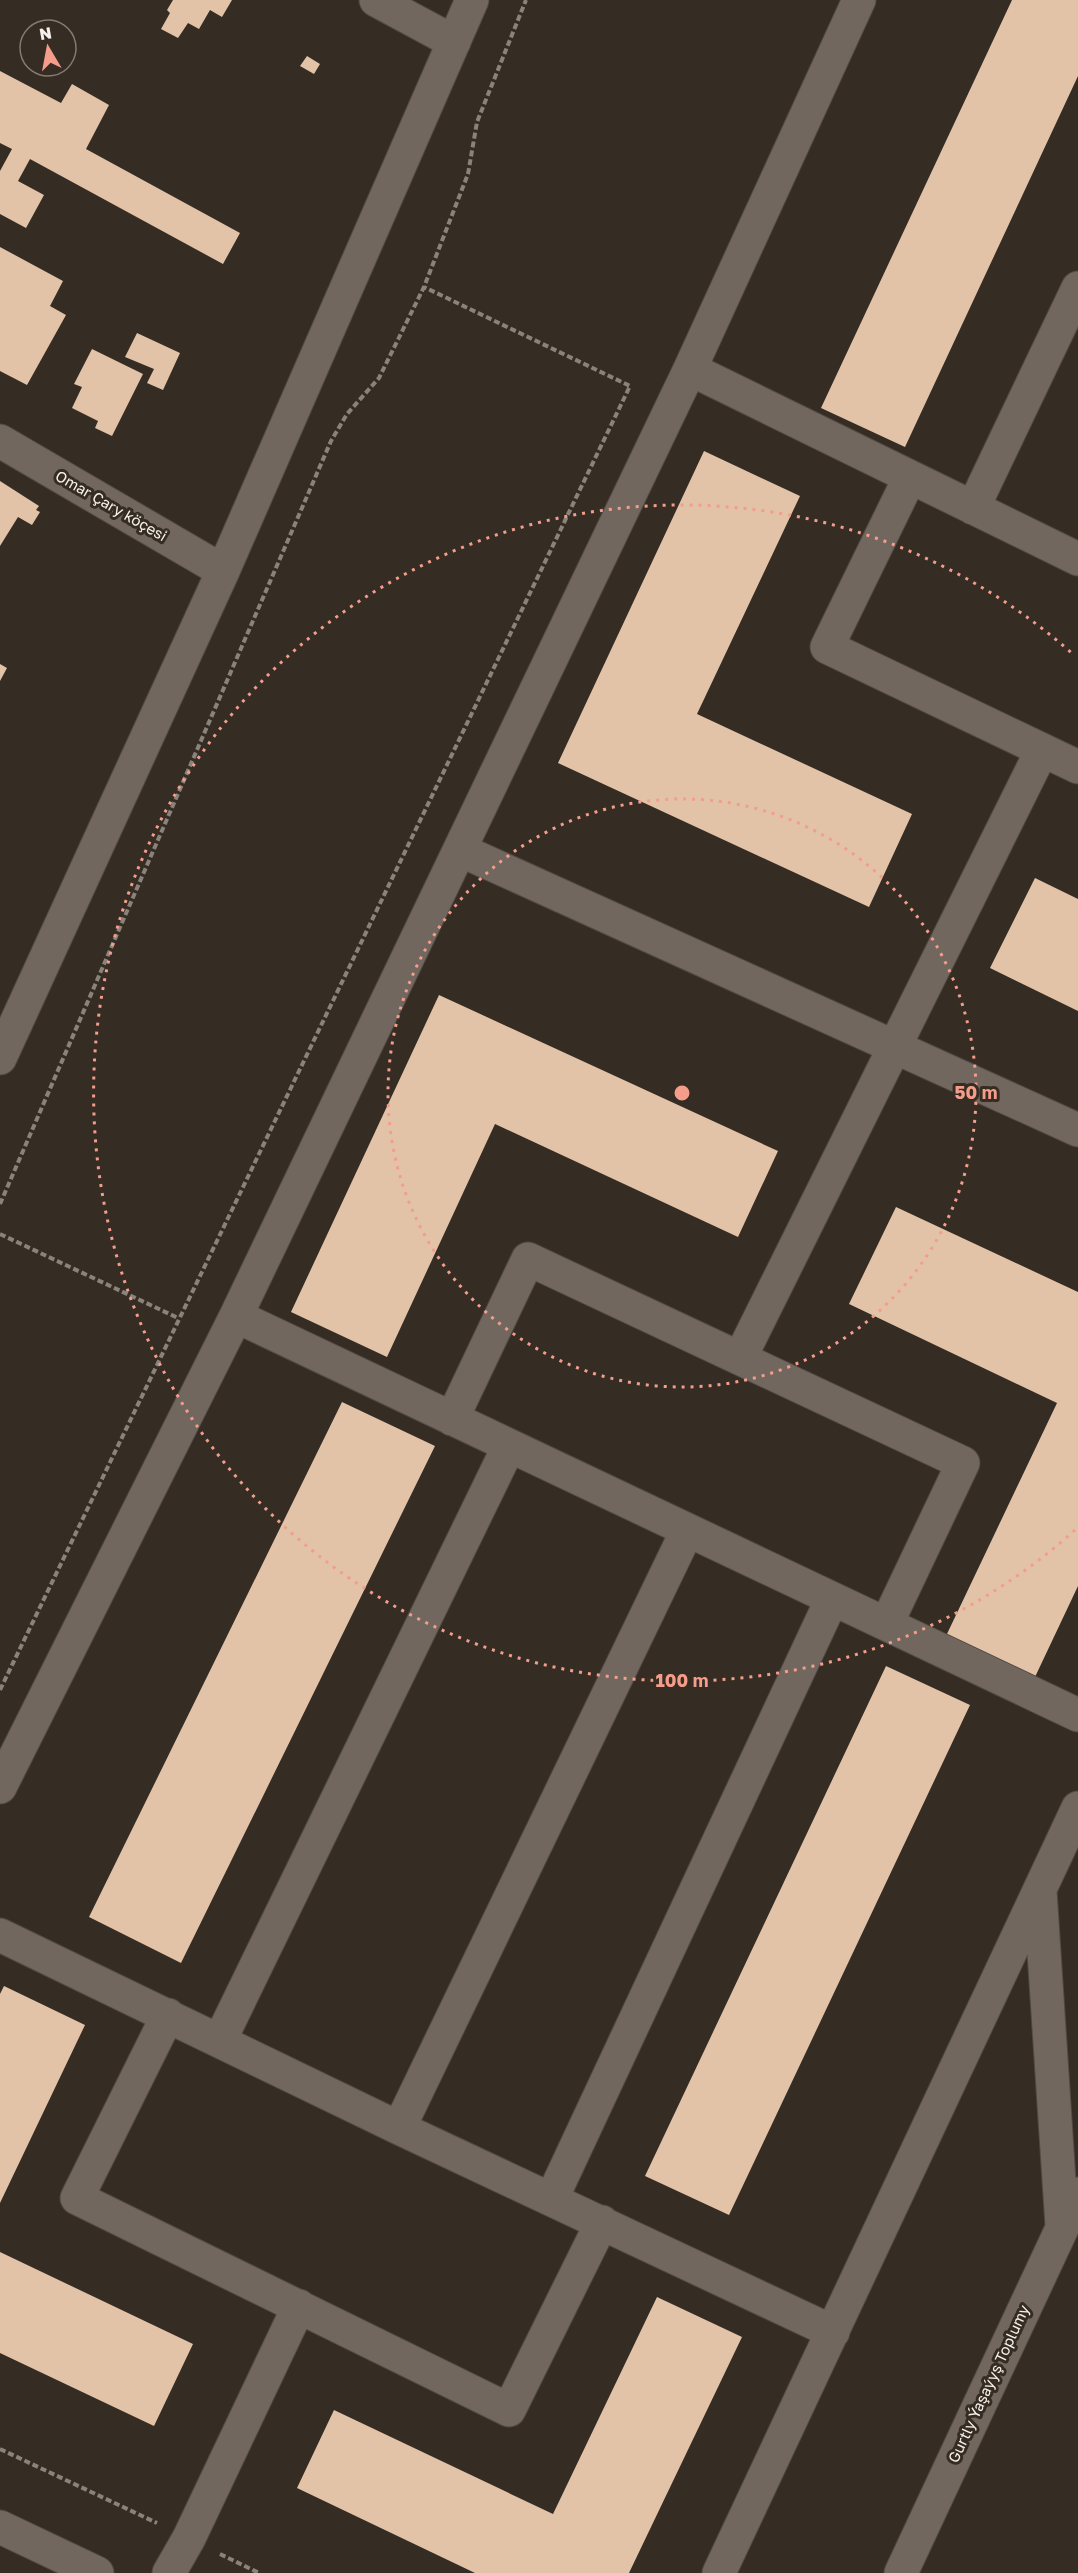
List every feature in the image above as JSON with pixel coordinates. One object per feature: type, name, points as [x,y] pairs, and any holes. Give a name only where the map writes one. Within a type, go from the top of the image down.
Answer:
[{"type":"street","points":[[376,0],[454,42]]},
{"type":"street","points":[[1,1052],[223,571],[472,0]]},
{"type":"street","points":[[0,1787],[236,1316],[690,369],[860,0]]},
{"type":"street","points":[[973,508],[1078,288]]},
{"type":"street","points":[[690,369],[1078,559]]},
{"type":"street","name":"Omar Çary köçesi","points":[[0,441],[223,571]]},
{"type":"street","points":[[910,477],[827,646],[1078,768]]},
{"type":"street","points":[[740,1358],[1042,750]]},
{"type":"street","points":[[459,850],[1078,1130]]},
{"type":"street","points":[[452,1419],[528,1259],[740,1358],[963,1463],[887,1623]]},
{"type":"street","points":[[236,1316],[1078,1715]]},
{"type":"street","points":[[220,2040],[509,1446]]},
{"type":"street","points":[[399,2128],[687,1531]]},
{"type":"street","points":[[552,2198],[832,1599]]},
{"type":"street","points":[[719,2573],[1078,1808]]},
{"type":"street","points":[[1040,1889],[1062,2228]]},
{"type":"street","points":[[0,1935],[399,2128],[552,2198],[832,2332]]},
{"type":"street","points":[[168,2015],[77,2198],[509,2410],[602,2222]]},
{"type":"street","name":"Gurtly Ýaşaýyş Toplumy","points":[[902,2573],[1078,2194]]},
{"type":"street","points":[[169,2573],[189,2538],[299,2307]]},
{"type":"street","points":[[0,2527],[97,2573]]},
{"type":"path","points":[[0,1204],[331,441],[347,414],[379,378],[424,287],[468,174],[477,122],[526,0]]},
{"type":"path","points":[[0,1690],[630,386],[424,287]]},
{"type":"path","points":[[0,1234],[178,1318]]},
{"type":"path","points":[[0,2449],[259,2573]]},
{"type":"building","points":[[173,0],[232,0],[222,17],[210,10],[199,29],[188,23],[178,38],[161,29],[170,13],[167,10]]},
{"type":"building","points":[[1012,0],[1078,0],[1078,76],[905,447],[821,408]]},
{"type":"building","points":[[307,56],[320,64],[314,74],[300,66]]},
{"type":"building","points":[[0,71],[61,103],[72,84],[109,105],[86,149],[240,233],[223,264],[30,159],[18,181],[44,195],[26,228],[0,214],[0,171],[12,149],[0,143]]},
{"type":"building","points":[[0,247],[63,281],[50,306],[66,315],[27,385],[0,371]]},
{"type":"building","points":[[137,333],[180,353],[163,390],[147,383],[154,369],[125,357]]},
{"type":"building","points":[[92,349],[143,374],[112,436],[95,428],[98,421],[72,408],[82,387],[74,384]]},
{"type":"building","points":[[704,451],[800,496],[697,714],[912,814],[869,907],[558,763]]},
{"type":"building","points":[[0,481],[39,506],[36,510],[40,512],[32,525],[18,517],[0,546]]},
{"type":"building","points":[[0,664],[7,668],[0,681]]},
{"type":"building","points":[[1035,878],[1078,899],[1078,1011],[990,968]]},
{"type":"building","points":[[439,995],[778,1151],[738,1237],[495,1124],[387,1357],[291,1312]]},
{"type":"building","points":[[896,1207],[1078,1292],[1078,1586],[1035,1677],[946,1636],[1057,1403],[849,1304]]},
{"type":"building","points":[[342,1402],[435,1446],[181,1963],[89,1917]]},
{"type":"building","points":[[886,1666],[970,1705],[729,2215],[645,2176]]},
{"type":"building","points":[[4,1986],[85,2025],[0,2203],[0,1994]]},
{"type":"building","points":[[0,2252],[193,2344],[154,2426],[0,2353]]},
{"type":"building","points":[[657,2297],[742,2337],[629,2573],[475,2573],[297,2488],[334,2410],[553,2514]]}]
